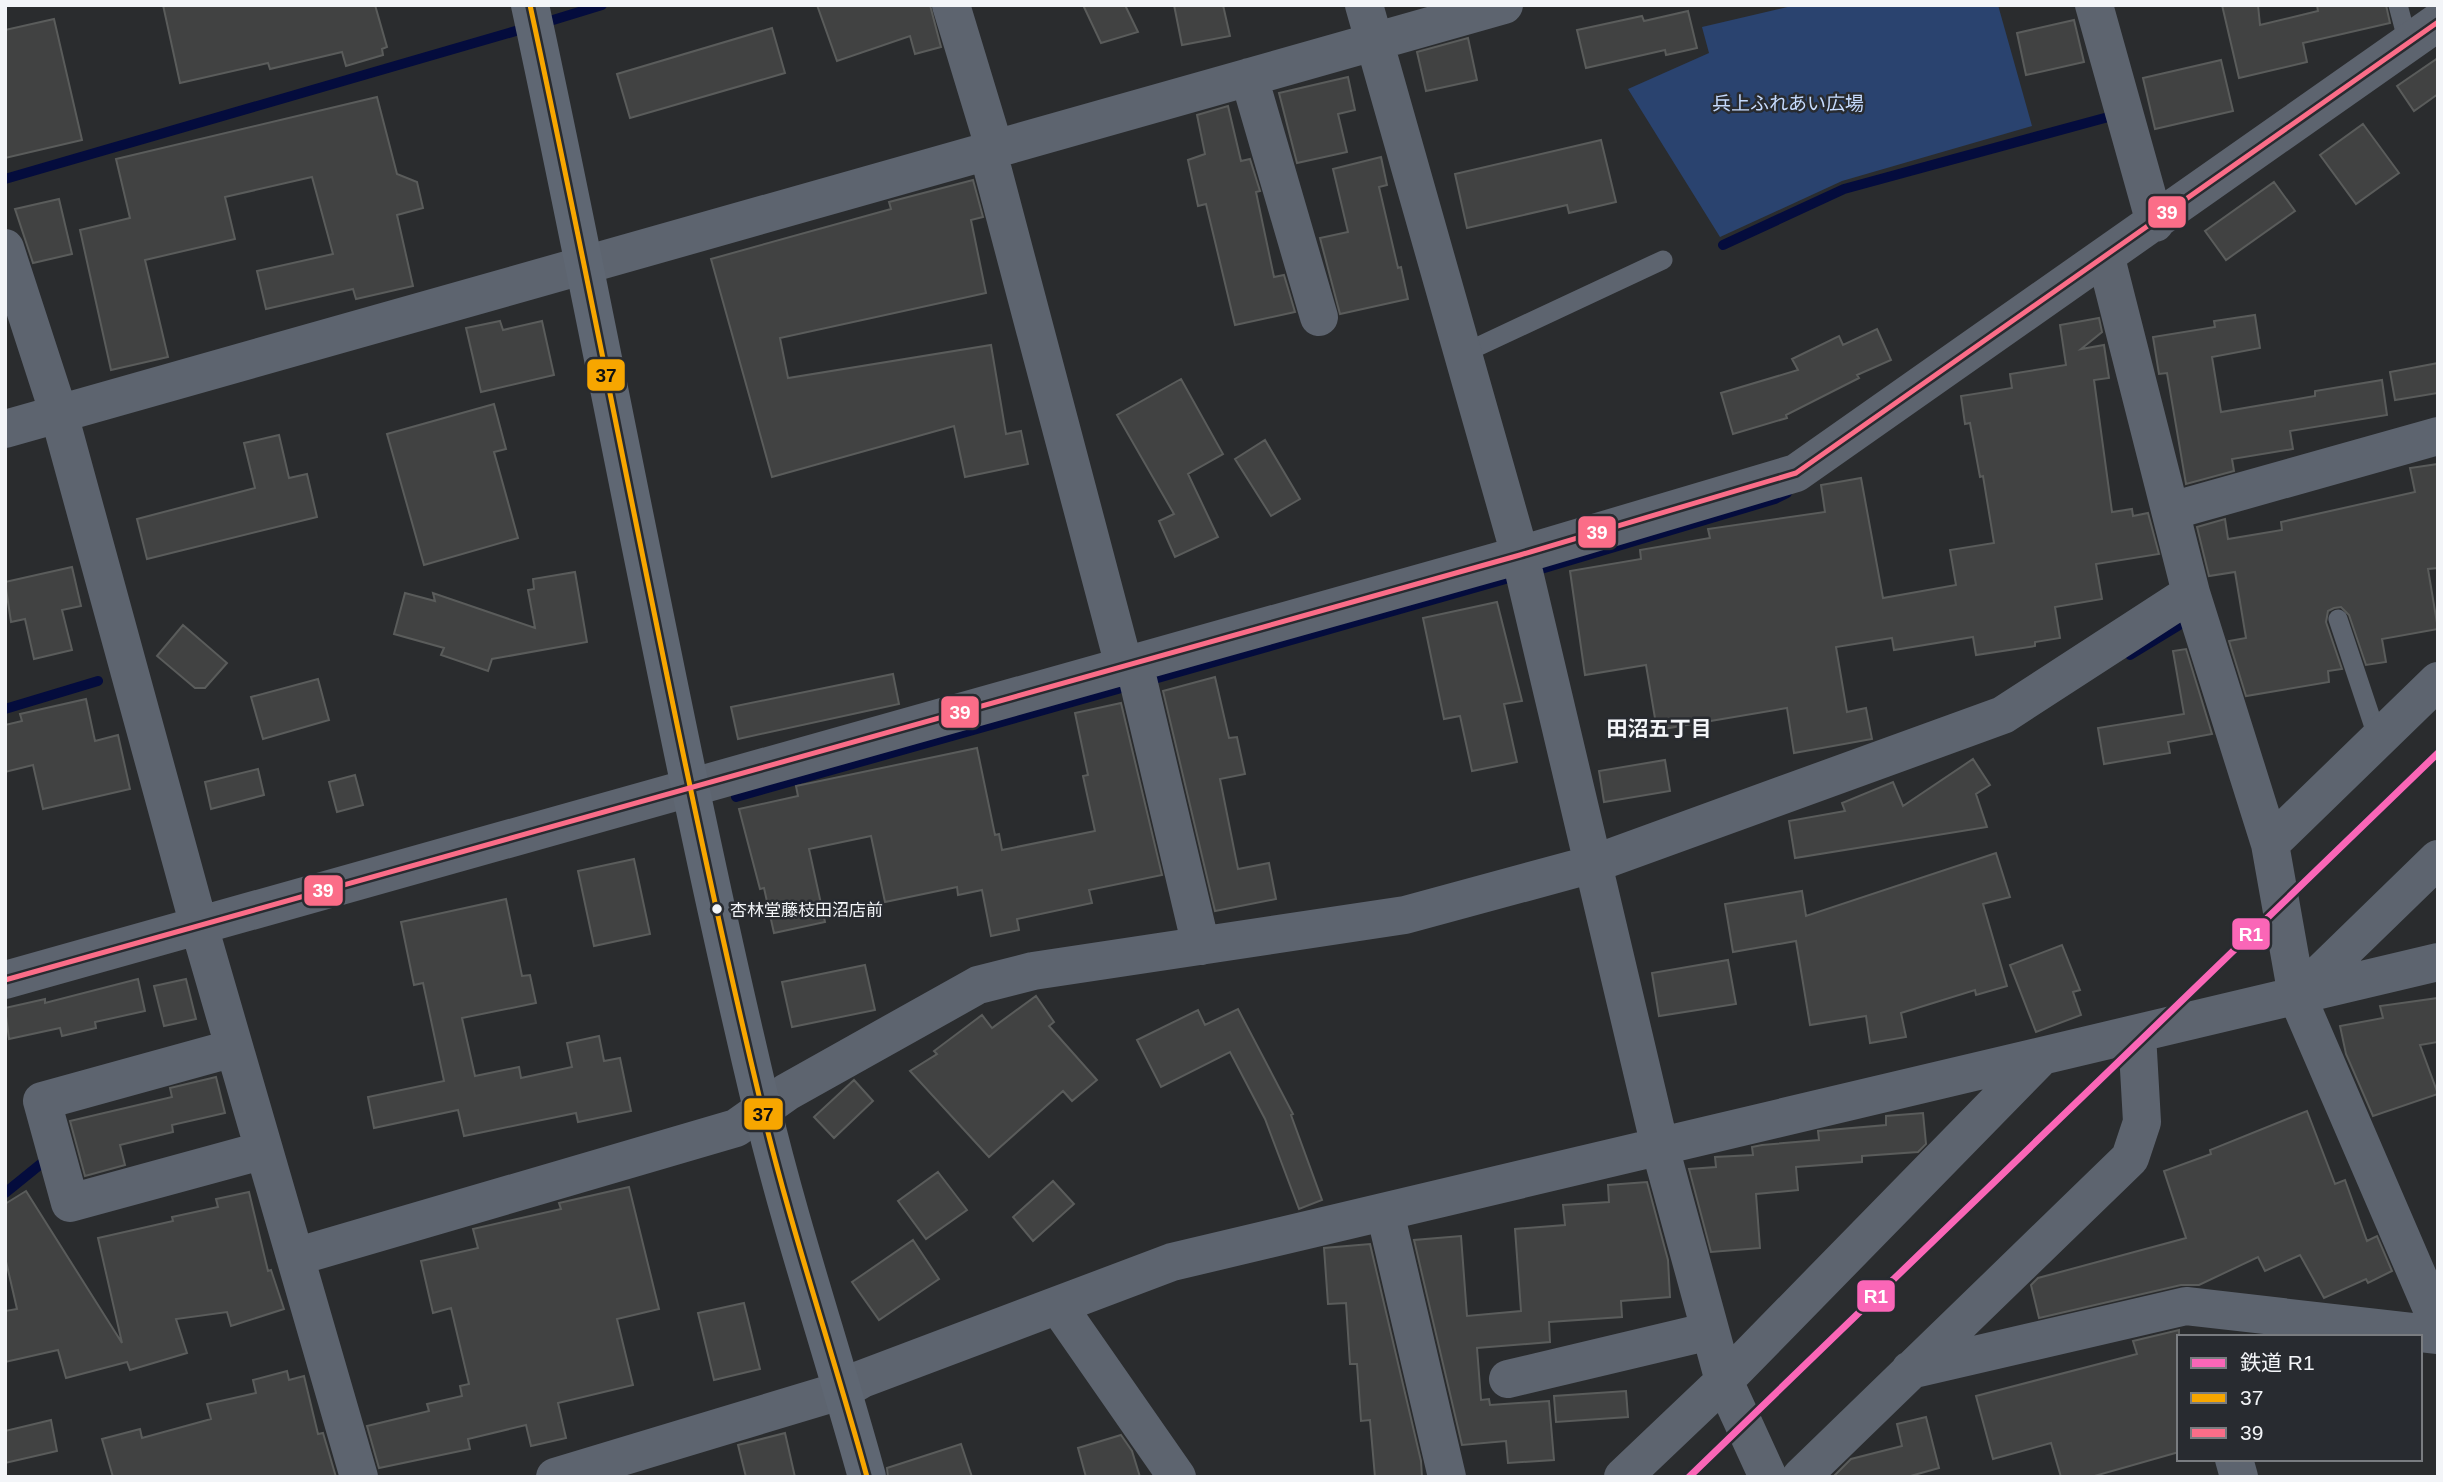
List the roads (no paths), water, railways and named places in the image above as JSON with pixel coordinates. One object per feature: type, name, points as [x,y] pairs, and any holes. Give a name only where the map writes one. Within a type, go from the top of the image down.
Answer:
[{"type":"street","points":[[951,5],[992,151],[1056,408],[1133,676],[1201,946]]},
{"type":"street","points":[[1364,5],[1523,570],[1660,1147],[1710,1331],[1724,1381],[1768,1477]]},
{"type":"street","points":[[5,429],[587,267],[1504,5]]},
{"type":"street","points":[[2094,5],[2155,223]]},
{"type":"street","points":[[533,19],[587,267],[690,788],[762,1109],[867,1477]]},
{"type":"street","points":[[5,980],[690,788],[1133,676],[1523,570],[1796,472],[2106,258],[2423,33]]},
{"type":"street","points":[[1249,77],[1319,317]]},
{"type":"street","points":[[5,248],[59,414],[199,926],[359,1477]]},
{"type":"street","points":[[2106,258],[2191,593],[2270,844],[2297,996],[2438,1323]]},
{"type":"street","points":[[2171,511],[2438,436]]},
{"type":"street","points":[[295,1257],[736,1128],[762,1109],[978,985],[1032,971],[1405,915],[1593,864],[2003,715],[2191,593]]},
{"type":"street","points":[[2270,844],[2438,681]]},
{"type":"street","points":[[2297,996],[2438,859]]},
{"type":"street","points":[[555,1477],[843,1390],[862,1379],[1171,1262],[2438,962]]},
{"type":"street","points":[[1801,1477],[1908,1370],[2130,1158],[2142,1122],[2137,1034]]},
{"type":"street","points":[[234,1048],[43,1101],[70,1203],[264,1150]]},
{"type":"street","points":[[1623,1477],[1724,1381],[2041,1056]]},
{"type":"street","points":[[1385,1212],[1447,1477]]},
{"type":"street","points":[[1058,1306],[1177,1477]]},
{"type":"street","points":[[1908,1370],[2191,1321],[2438,1335]]},
{"type":"street","points":[[1508,1379],[1710,1331]]},
{"type":"lane","points":[[2398,5],[2423,33]]},
{"type":"lane","points":[[1462,354],[1663,260]]},
{"type":"lane","points":[[2338,619],[2378,739]]},
{"type":"waterway","points":[[540,24],[602,5]]},
{"type":"waterway","points":[[5,179],[526,28]]},
{"type":"waterway","points":[[1723,245],[1844,189],[2112,116]]},
{"type":"waterway","points":[[1531,572],[1775,499],[1787,493]]},
{"type":"waterway","points":[[1147,681],[1516,576]]},
{"type":"waterway","points":[[2130,655],[2181,624],[2180,615]]},
{"type":"waterway","points":[[5,709],[98,681]]},
{"type":"waterway","points":[[736,797],[1132,685]]},
{"type":"waterway","points":[[5,1193],[42,1163]]},
{"type":"rail line","name":"R1","points":[[1689,1477],[2438,753]]},
{"type":"place","name":"杏林堂藤枝田沼店前","points":[[717,909]]},
{"type":"district","name":"田沼五丁目","points":[[1659,729]]},
{"type":"park label","name":"兵上ふれあい広場","points":[[1788,103]]}]
